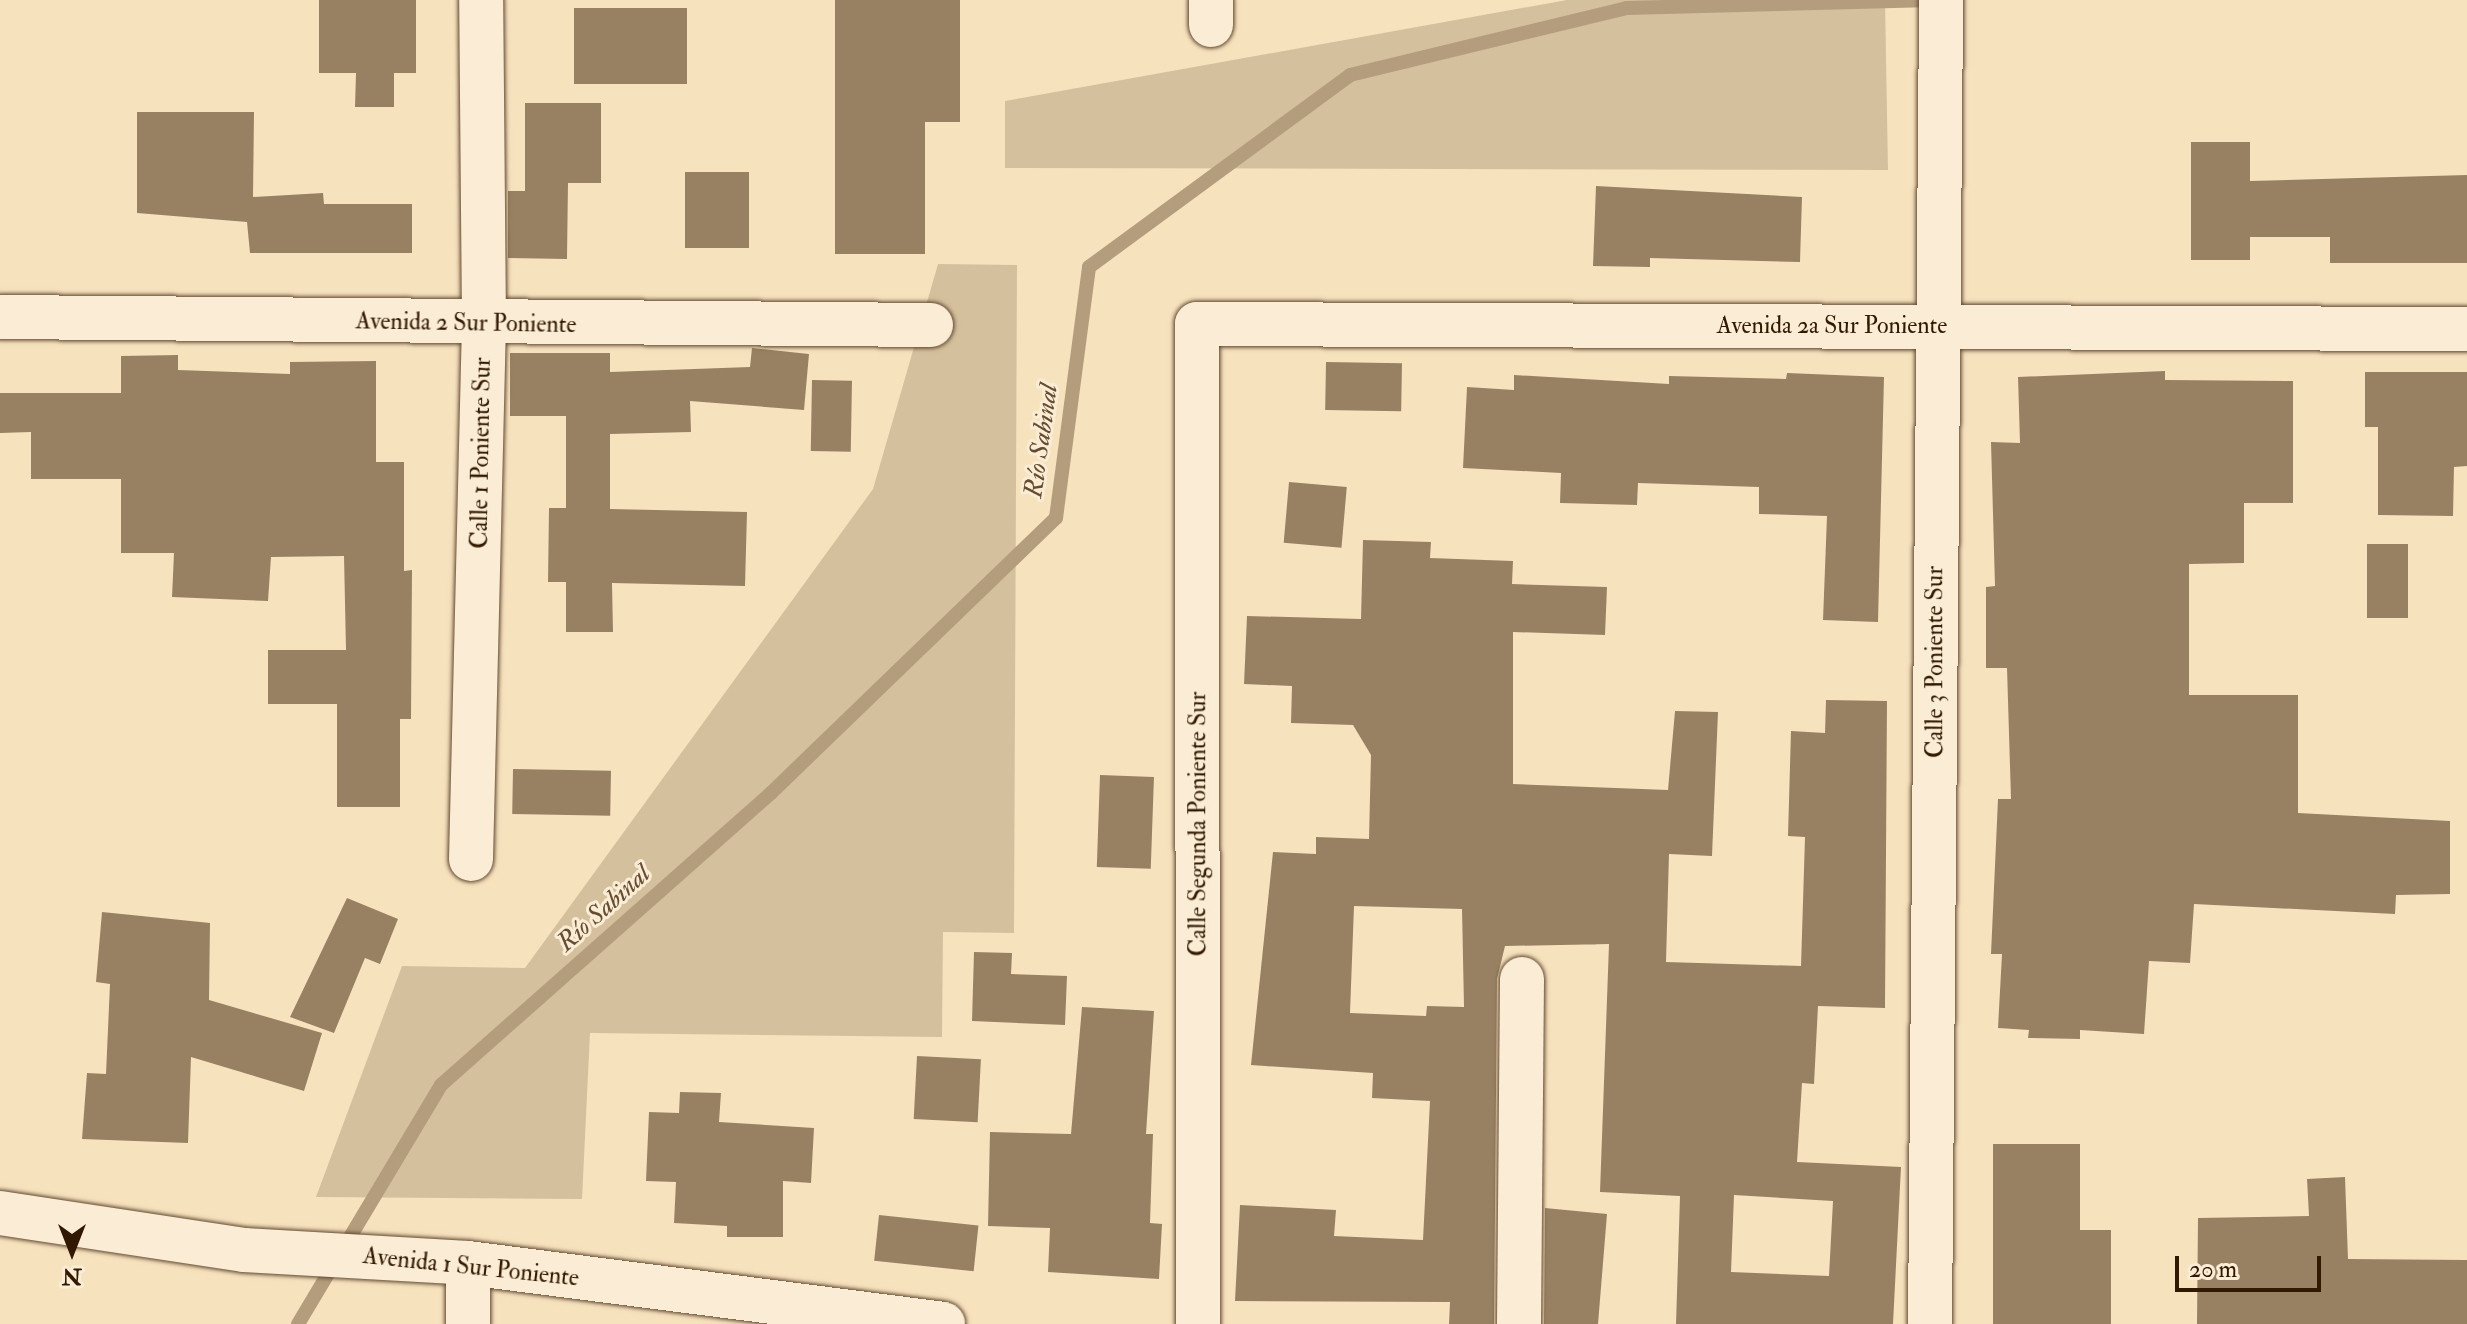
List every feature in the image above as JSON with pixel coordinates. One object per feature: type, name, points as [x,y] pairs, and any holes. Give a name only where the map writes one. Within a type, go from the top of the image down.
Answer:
[{"type":"street","name":"Calle 1 Poniente Sur","points":[[471,859],[484,324],[481,0]]},
{"type":"street","name":"Calle 3 Poniente Sur","points":[[1930,1324],[1941,0]]},
{"type":"street","name":"Avenida 2 Sur Poniente","points":[[0,317],[484,324],[931,325]]},
{"type":"street","name":"Avenida 2a Sur Poniente","points":[[1197,324],[2467,329]]},
{"type":"street","name":"Calle Segunda Poniente Sur","points":[[1197,324],[1198,1324]]},
{"type":"street","points":[[1519,1324],[1522,979]]},
{"type":"street","name":"Avenida 1 Sur Poniente","points":[[0,1213],[244,1250],[468,1263],[943,1324]]},
{"type":"street","points":[[468,1263],[468,1324]]},
{"type":"shaded area","points":[[1567,0],[1885,0],[1888,170],[1005,168],[1005,101]]},
{"type":"shaded area","points":[[938,264],[1017,265],[1014,933],[943,932],[942,1037],[590,1033],[582,1199],[316,1197],[402,966],[525,968],[873,489]]},
{"type":"building","points":[[319,0],[416,0],[416,73],[394,73],[394,107],[355,107],[356,73],[319,73]]},
{"type":"building","points":[[835,0],[960,0],[960,122],[925,122],[925,254],[835,254]]},
{"type":"building","points":[[574,8],[687,8],[687,84],[574,84]]},
{"type":"building","points":[[525,103],[601,103],[601,183],[568,183],[567,259],[508,258],[508,191],[525,191]]},
{"type":"building","points":[[137,112],[254,112],[253,197],[323,193],[324,204],[412,204],[412,253],[250,253],[247,222],[137,213]]},
{"type":"building","points":[[2191,142],[2250,142],[2250,181],[2467,175],[2467,263],[2330,263],[2330,237],[2250,237],[2250,260],[2191,260]]},
{"type":"building","points":[[685,172],[749,172],[749,248],[685,248]]},
{"type":"building","points":[[1596,186],[1802,197],[1800,262],[1650,258],[1650,267],[1593,266]]},
{"type":"building","points":[[752,348],[809,354],[804,410],[690,401],[691,432],[610,434],[610,509],[747,512],[745,586],[612,583],[613,632],[566,632],[566,582],[548,582],[549,508],[566,508],[566,416],[510,416],[510,353],[610,353],[610,372],[750,367]]},
{"type":"building","points":[[178,355],[178,370],[290,374],[290,362],[376,361],[376,462],[404,462],[404,571],[412,570],[411,719],[400,719],[400,807],[337,807],[337,704],[268,704],[268,650],[346,650],[344,556],[271,557],[268,601],[172,597],[174,553],[121,553],[121,479],[31,479],[31,432],[0,433],[0,393],[121,393],[121,356]]},
{"type":"building","points":[[1326,362],[1402,363],[1401,411],[1325,410]]},
{"type":"building","points":[[2165,371],[2165,380],[2293,381],[2293,503],[2244,503],[2244,563],[2189,564],[2189,695],[2298,695],[2298,813],[2450,821],[2450,894],[2396,895],[2395,914],[2194,904],[2190,963],[2149,961],[2144,1034],[2080,1030],[2080,1039],[2028,1038],[2029,1030],[1998,1028],[2002,954],[1991,954],[1998,799],[2011,799],[2007,668],[1986,668],[1986,587],[1995,586],[1991,442],[2020,443],[2018,377]]},
{"type":"building","points":[[2365,372],[2467,372],[2467,466],[2454,467],[2453,516],[2378,515],[2378,427],[2365,427]]},
{"type":"building","points":[[1787,373],[1884,377],[1878,622],[1823,620],[1827,516],[1759,514],[1759,487],[1638,483],[1637,505],[1560,503],[1561,473],[1463,468],[1467,387],[1514,390],[1514,375],[1669,384],[1669,376],[1786,379]]},
{"type":"building","points":[[812,380],[852,381],[851,452],[811,451]]},
{"type":"building","points":[[1289,482],[1347,487],[1341,548],[1284,543]]},
{"type":"building","points":[[1363,540],[1431,542],[1430,558],[1513,561],[1512,584],[1607,587],[1605,635],[1513,632],[1513,784],[1668,790],[1675,711],[1718,712],[1712,856],[1669,854],[1666,962],[1801,966],[1805,837],[1788,836],[1791,731],[1825,733],[1826,700],[1887,701],[1885,1008],[1818,1006],[1814,1084],[1802,1083],[1797,1162],[1901,1167],[1893,1324],[1676,1324],[1680,1196],[1600,1192],[1609,944],[1505,946],[1497,979],[1494,1324],[1449,1324],[1450,1302],[1235,1301],[1240,1205],[1336,1210],[1334,1236],[1423,1240],[1430,1101],[1372,1098],[1373,1073],[1251,1065],[1273,852],[1316,854],[1316,837],[1369,839],[1371,755],[1353,725],[1291,723],[1292,686],[1244,684],[1247,616],[1361,619]],"holes":[[[1354,906],[1462,909],[1464,1007],[1427,1006],[1426,1016],[1350,1013]],[[1734,1195],[1833,1201],[1829,1276],[1731,1272]]]},
{"type":"building","points":[[2367,544],[2408,544],[2408,618],[2367,618]]},
{"type":"building","points":[[513,769],[611,771],[610,816],[512,814]]},
{"type":"building","points":[[1100,775],[1154,777],[1151,869],[1097,867]]},
{"type":"building","points":[[347,898],[398,919],[380,964],[365,958],[334,1033],[290,1017]]},
{"type":"building","points":[[102,912],[210,923],[209,1000],[322,1033],[304,1091],[191,1057],[188,1143],[82,1139],[87,1073],[106,1074],[110,984],[96,982]]},
{"type":"building","points":[[974,952],[1012,953],[1011,974],[1067,976],[1065,1025],[972,1021]]},
{"type":"building","points":[[1082,1007],[1154,1011],[1146,1134],[1153,1134],[1150,1223],[1162,1224],[1159,1279],[1048,1272],[1050,1228],[988,1226],[990,1132],[1071,1134]]},
{"type":"building","points":[[917,1056],[981,1059],[978,1122],[914,1119]]},
{"type":"building","points":[[680,1092],[721,1093],[719,1122],[814,1128],[811,1183],[783,1181],[783,1237],[727,1237],[727,1226],[674,1223],[676,1182],[646,1181],[649,1112],[679,1113]]},
{"type":"building","points":[[1993,1144],[2080,1144],[2080,1230],[2111,1230],[2111,1324],[1993,1324]]},
{"type":"building","points":[[2345,1177],[2348,1259],[2467,1260],[2467,1324],[2197,1324],[2198,1218],[2309,1216],[2307,1179]]},
{"type":"building","points":[[1545,1208],[1607,1214],[1598,1324],[1544,1324]]},
{"type":"building","points":[[879,1215],[978,1225],[974,1271],[874,1261]]},
{"type":"waterway","name":"Río Sabinal","points":[[298,1324],[441,1085],[771,793],[1056,518],[1089,267],[1350,75],[1627,8],[1933,0]]}]
